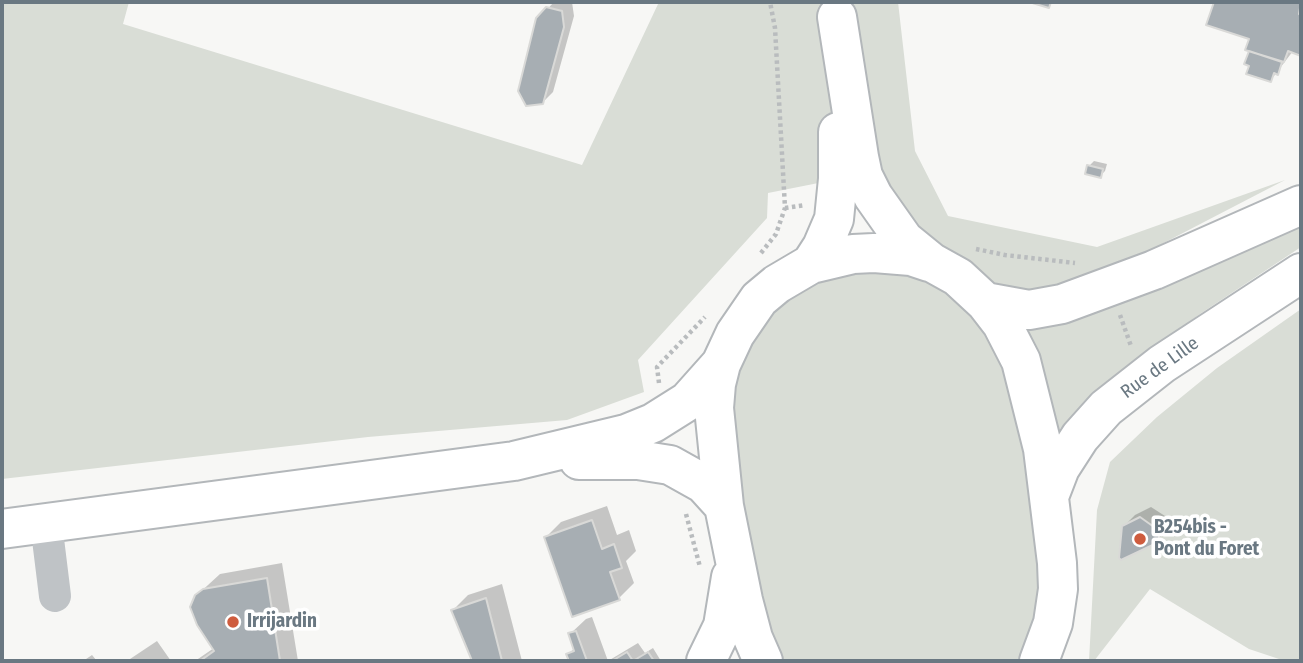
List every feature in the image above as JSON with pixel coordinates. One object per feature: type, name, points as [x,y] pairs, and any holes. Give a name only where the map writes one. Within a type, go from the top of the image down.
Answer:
[{"type":"main road","points":[[836,9],[863,176],[893,228],[931,262],[958,277],[985,302],[1002,324],[1021,361],[1038,420],[1050,494],[1058,589],[1053,623],[1039,661]]},
{"type":"main road","points":[[811,264],[830,233],[837,201],[836,9]]},
{"type":"main road","points":[[985,302],[1028,310],[1062,304],[1154,271],[1301,205]]},
{"type":"main road","points":[[763,661],[749,624],[724,506],[714,408],[721,364],[735,334],[759,299],[777,284],[811,264],[853,254],[874,253],[911,256],[931,262]]},
{"type":"main road","name":"Rue de Lille","points":[[1050,494],[1060,468],[1080,437],[1106,408],[1153,371],[1301,272]]},
{"type":"main road","points":[[2,529],[514,461],[625,434],[653,423],[688,401],[721,364]]},
{"type":"main road","points":[[514,461],[617,459],[670,465],[704,484],[724,506]]},
{"type":"main road","points":[[706,661],[727,612],[732,548]]},
{"type":"lane","points":[[46,523],[55,596]]},
{"type":"path","points":[[771,2],[775,28],[785,208]]},
{"type":"shaded area","points":[[2,2],[129,2],[123,24],[582,165],[659,2],[898,2],[915,151],[948,216],[1097,247],[1285,180],[1077,288],[1020,296],[987,280],[909,219],[879,171],[768,193],[767,218],[638,360],[644,392],[567,420],[368,437],[2,479]]},
{"type":"shaded area","points":[[1301,221],[1301,247],[1200,314],[1126,368],[1076,411],[1058,431],[1027,326],[1103,310]]},
{"type":"shaded area","points":[[862,271],[909,275],[932,283],[955,296],[975,314],[1004,359],[1036,505],[1039,602],[1028,643],[1019,661],[783,661],[769,636],[747,545],[732,401],[736,381],[744,357],[768,316],[789,296],[812,282]]},
{"type":"shaded area","points":[[1301,309],[1301,661],[1285,661],[1249,649],[1150,589],[1094,661],[1089,661],[1097,510],[1110,462],[1157,417],[1217,368]]},
{"type":"building","points":[[1029,2],[1051,2],[1049,8]]},
{"type":"building","points":[[1214,2],[1301,2],[1301,56],[1288,51],[1284,62],[1245,50],[1249,39],[1206,25]]},
{"type":"building","points":[[546,7],[562,11],[564,27],[543,104],[526,106],[518,91],[536,18]]},
{"type":"building","points":[[1249,51],[1282,62],[1278,75],[1274,73],[1271,82],[1246,74],[1249,66],[1244,64]]},
{"type":"building","points":[[1087,165],[1103,169],[1101,178],[1085,174]]},
{"type":"building","name":"B254bis - Pont du Foret","points":[[1140,517],[1154,527],[1159,542],[1121,560],[1122,526]]},
{"type":"building","points":[[592,520],[602,549],[614,544],[622,568],[610,572],[620,600],[572,617],[544,537]]},
{"type":"building","points":[[267,578],[280,661],[200,661],[214,651],[197,625],[190,607],[195,595],[203,589]]},
{"type":"building","points":[[486,598],[502,661],[472,661],[451,610]]},
{"type":"building","points":[[576,631],[587,661],[569,661],[566,654],[574,651],[568,633]]},
{"type":"building","points":[[627,652],[633,661],[612,661]]},
{"type":"building","points":[[648,652],[654,661],[633,661]]},
{"type":"place","name":"B254bis - Pont du Foret","points":[[1140,539]]},
{"type":"place","name":"Irrijardin","points":[[233,622]]}]
